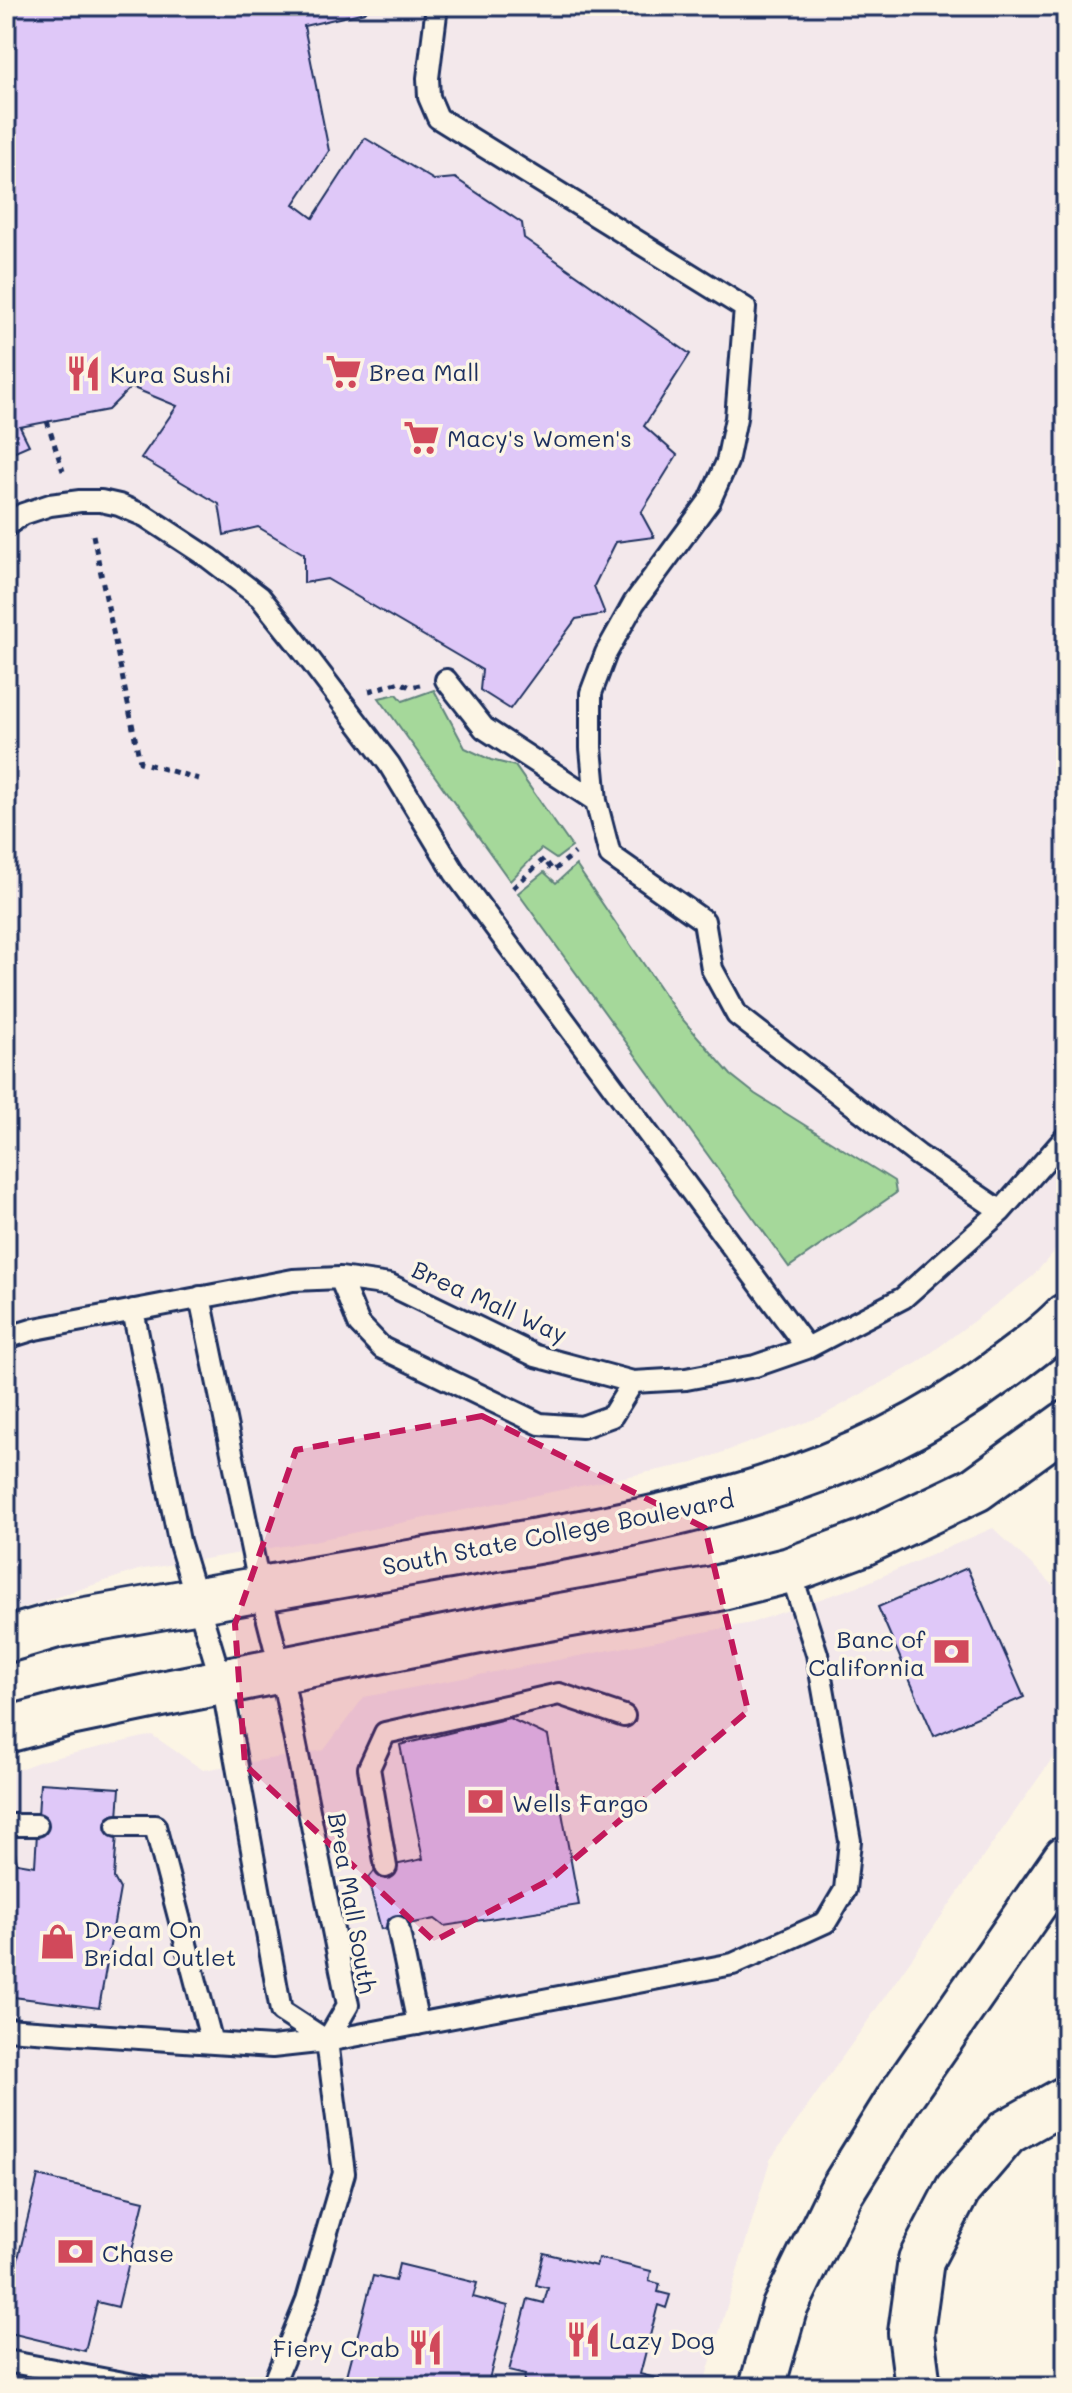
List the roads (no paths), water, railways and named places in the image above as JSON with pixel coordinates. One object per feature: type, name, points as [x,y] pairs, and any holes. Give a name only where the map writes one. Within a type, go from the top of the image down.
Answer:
[{"type":"main road","name":"South State College Boulevard","points":[[6,1640],[57,1625],[675,1513],[769,1489],[854,1457],[955,1405],[1051,1332],[1066,1316]]},
{"type":"main road","points":[[6,1730],[65,1714],[520,1623],[714,1589],[790,1570],[863,1543],[976,1489],[1066,1424]]},
{"type":"main road","points":[[762,2387],[784,2309],[841,2192],[900,2097],[1066,1858]]},
{"type":"main road","points":[[918,2387],[911,2333],[921,2260],[958,2189],[1007,2132],[1066,2099]]},
{"type":"lane","points":[[437,6],[428,78],[429,97],[438,118],[745,308],[736,418],[727,462],[710,500],[634,603],[606,653],[591,693],[591,748],[596,801],[610,855],[704,921],[712,969],[737,1015],[918,1155],[1001,1211]]},
{"type":"lane","points":[[6,526],[23,514],[50,505],[80,501],[119,505],[145,516],[209,558],[260,597],[389,764],[455,873],[807,1348]]},
{"type":"lane","points":[[446,680],[484,728],[596,801]]},
{"type":"lane","name":"Brea Mall Way","points":[[6,1338],[35,1329],[314,1277],[390,1285],[536,1356],[633,1382],[686,1379],[755,1366],[807,1348],[903,1298],[1001,1211],[1066,1137]]},
{"type":"lane","points":[[340,1278],[359,1324],[382,1348],[540,1424],[582,1427],[612,1416],[633,1382]]},
{"type":"lane","name":"Brea Mall South","points":[[200,1297],[260,1589],[281,1671],[348,2005],[327,2041]]},
{"type":"lane","points":[[133,1310],[179,1541],[222,1683],[281,2011],[327,2041],[344,2173],[307,2300],[272,2387]]},
{"type":"lane","points":[[6,2029],[272,2047],[327,2041],[733,1964],[826,1922],[845,1890],[850,1841],[817,1654],[790,1570]]},
{"type":"lane","points":[[386,1867],[369,1768],[385,1733],[559,1694],[624,1716]]},
{"type":"lane","points":[[6,1825],[37,1825]]},
{"type":"lane","points":[[117,1826],[155,1826],[212,2043]]},
{"type":"lane","points":[[398,1927],[418,2024]]},
{"type":"lane","points":[[6,2361],[145,2387]]},
{"type":"place","name":"Brea Mall","points":[[343,371]]},
{"type":"place","name":"Kura Sushi","points":[[84,373]]},
{"type":"place","name":"Macy's Women's","points":[[421,437]]},
{"type":"place","name":"Banc of California","points":[[951,1652]]},
{"type":"place","name":"Wells Fargo","points":[[486,1802]]},
{"type":"place","name":"Dream On Bridal Outlet","points":[[58,1942]]},
{"type":"place","name":"Chase","points":[[76,2252]]},
{"type":"place","name":"Lazy Dog","points":[[583,2339]]},
{"type":"place","name":"Fiery Crab","points":[[426,2347]]}]
